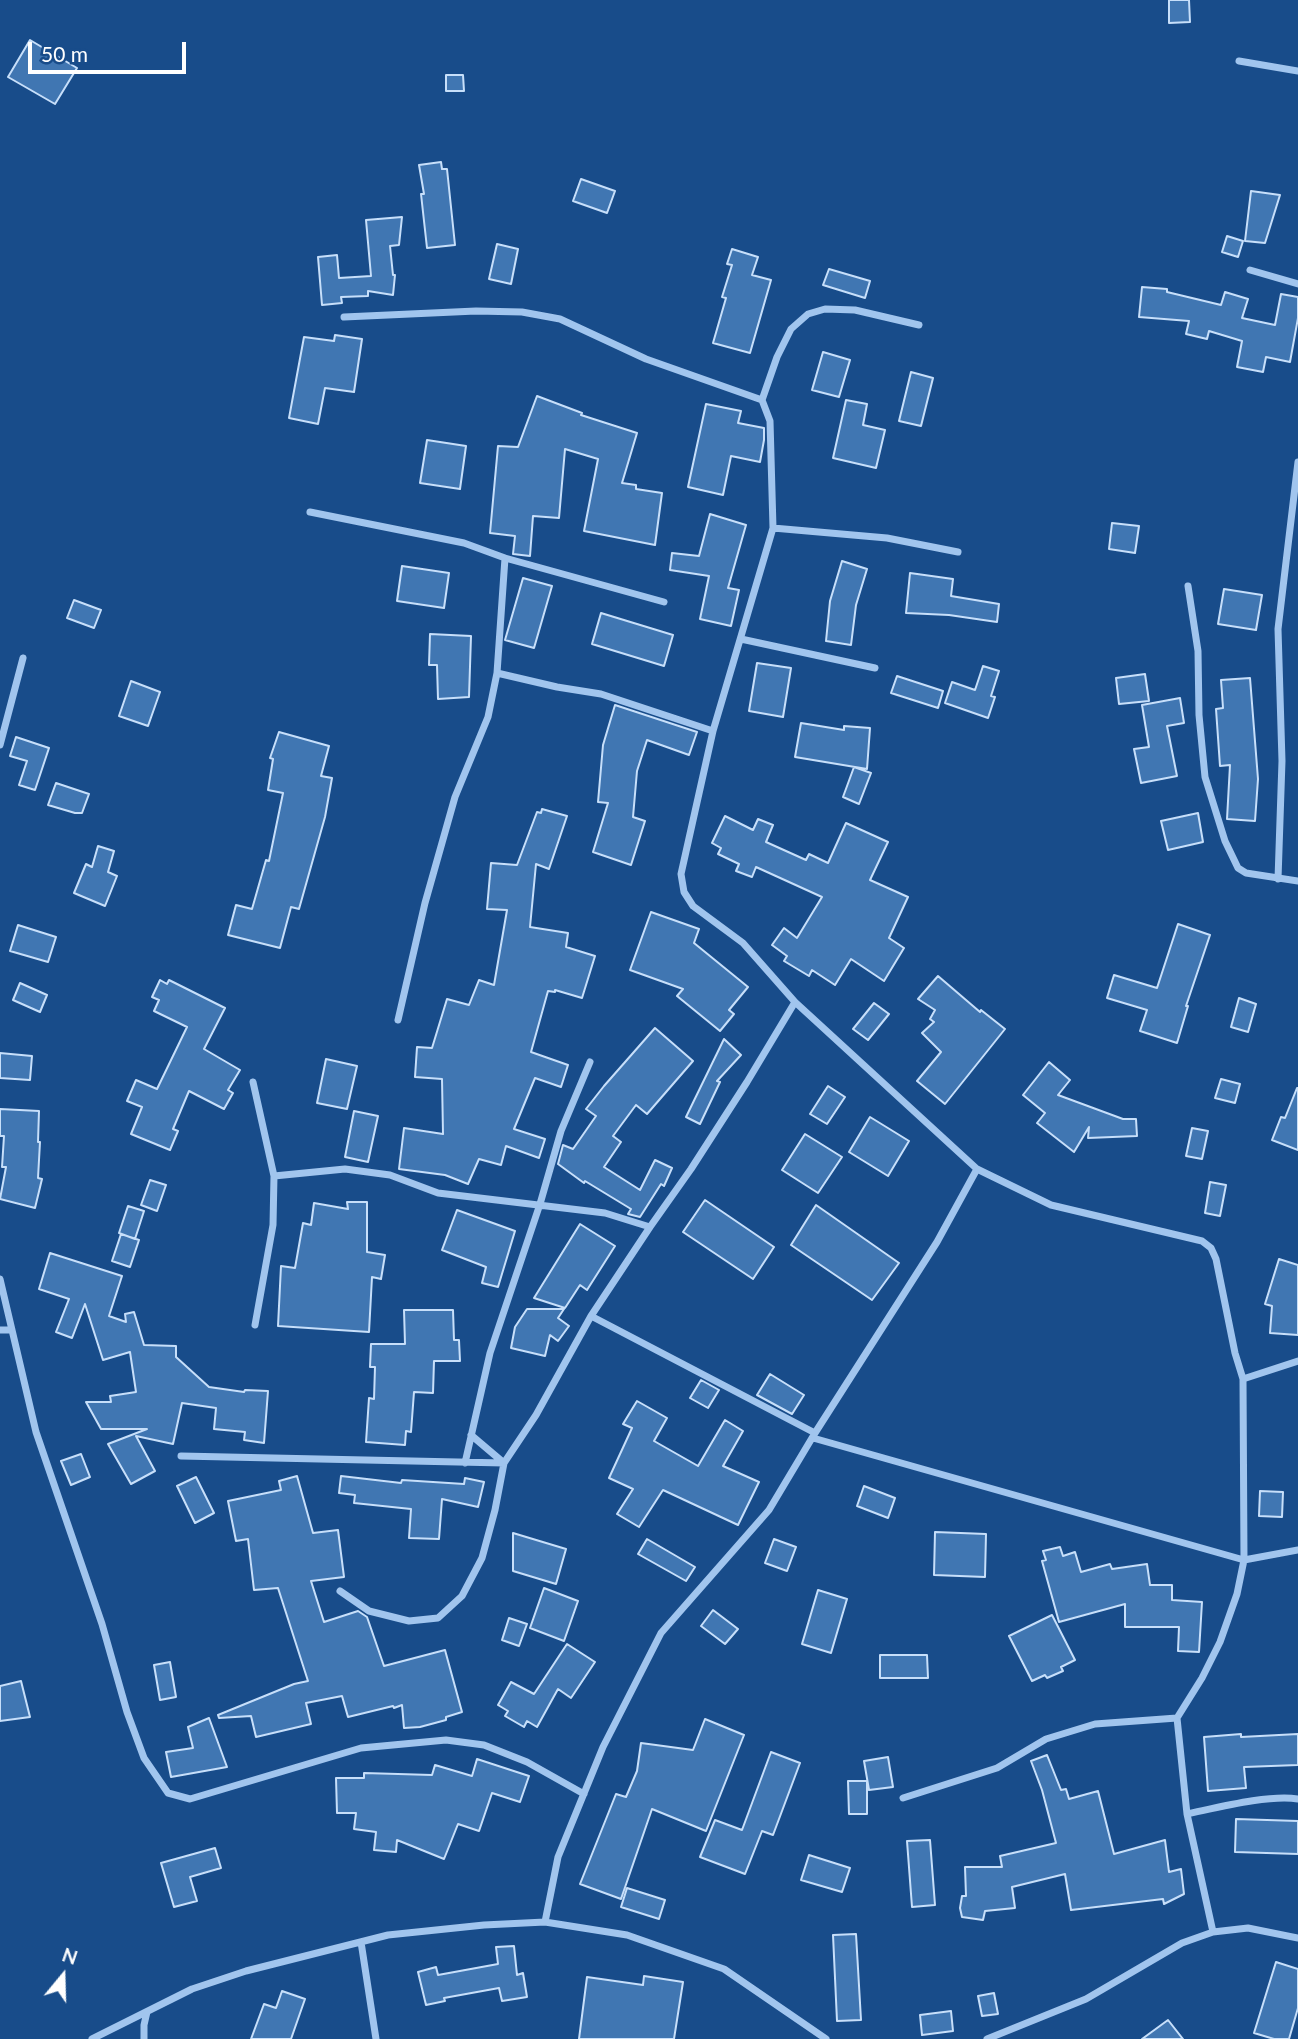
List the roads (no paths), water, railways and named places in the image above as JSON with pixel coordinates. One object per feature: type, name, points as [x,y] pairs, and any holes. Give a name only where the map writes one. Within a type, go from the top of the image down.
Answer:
[{"type":"street","points":[[1239,61],[1298,71]]},
{"type":"street","points":[[1250,270],[1298,284]]},
{"type":"street","points":[[919,324],[855,310],[825,309],[808,314],[791,329],[776,357],[762,400],[770,421],[773,528],[713,731],[681,874],[684,892],[693,906],[743,943],[795,1002],[977,1169],[1051,1205],[1202,1241],[1211,1248],[1216,1259],[1243,1379],[1244,1560],[1237,1594],[1220,1642],[1177,1718],[1187,1814],[1213,1932]]},
{"type":"street","points":[[344,317],[476,311],[522,312],[560,319],[646,359],[762,400]]},
{"type":"street","points":[[1278,879],[1282,761],[1278,629],[1298,462]]},
{"type":"street","points":[[310,512],[464,543],[505,558],[664,602]]},
{"type":"street","points":[[773,528],[887,538],[958,552]]},
{"type":"street","points":[[398,1020],[443,837],[455,797],[488,717],[497,673],[505,558]]},
{"type":"street","points":[[1188,586],[1198,651],[1199,715],[1205,777],[1225,841],[1238,867],[1245,873],[1298,881]]},
{"type":"street","points":[[741,639],[875,668]]},
{"type":"street","points":[[0,745],[23,658]]},
{"type":"street","points":[[497,673],[601,694],[713,731]]},
{"type":"street","points":[[340,1591],[369,1611],[409,1621],[438,1618],[462,1596],[482,1558],[504,1463],[536,1415],[591,1316],[691,1169],[795,1002]]},
{"type":"street","points":[[465,1462],[490,1353],[540,1205],[561,1131],[590,1062]]},
{"type":"street","points":[[253,1082],[274,1176],[273,1225],[255,1325]]},
{"type":"street","points":[[274,1176],[345,1169],[390,1175],[438,1193],[605,1213],[650,1227]]},
{"type":"street","points":[[545,1922],[558,1857],[603,1747],[661,1633],[769,1510],[937,1242],[977,1169]]},
{"type":"street","points":[[0,1279],[36,1432],[102,1624],[127,1712],[144,1758],[168,1793],[190,1799],[361,1748],[446,1740],[484,1745],[527,1762],[584,1794]]},
{"type":"street","points":[[591,1316],[814,1436],[1244,1560],[1298,1550]]},
{"type":"street","points":[[0,1330],[12,1330]]},
{"type":"street","points":[[1243,1379],[1298,1361]]},
{"type":"street","points":[[471,1434],[504,1463]]},
{"type":"street","points":[[181,1456],[504,1463]]},
{"type":"street","points":[[903,1798],[997,1768],[1046,1739],[1095,1724],[1177,1718]]},
{"type":"street","points":[[1187,1814],[1251,1802],[1298,1799]]},
{"type":"street","points":[[92,2039],[192,1989],[246,1971],[388,1935],[545,1922],[627,1935],[724,1969],[826,2039]]},
{"type":"street","points":[[987,2039],[1086,1999],[1182,1943],[1213,1932],[1248,1928],[1298,1938]]},
{"type":"street","points":[[361,1942],[376,2039]]},
{"type":"street","points":[[144,2039],[147,2012]]}]
